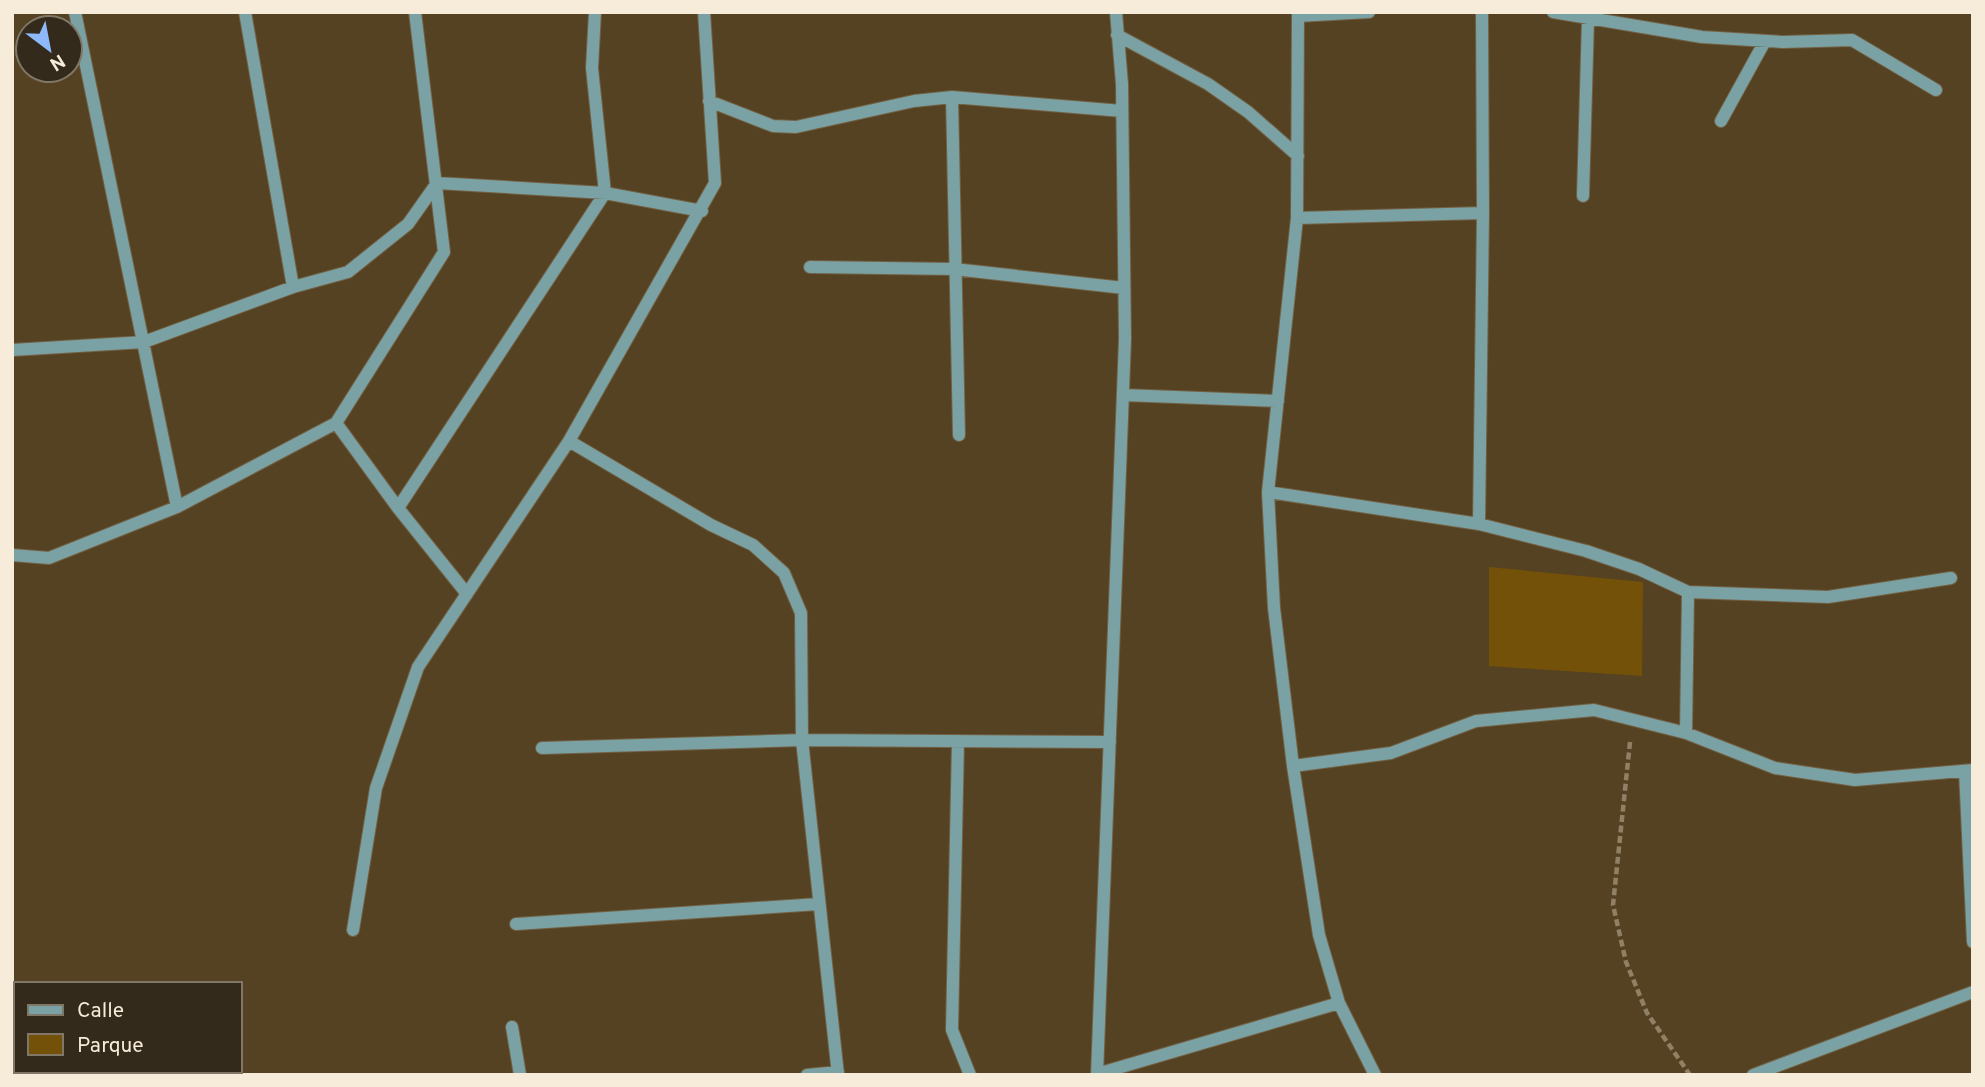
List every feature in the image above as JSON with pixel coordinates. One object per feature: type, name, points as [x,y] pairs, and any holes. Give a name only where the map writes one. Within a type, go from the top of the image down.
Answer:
[{"type":"street","points":[[75,12],[177,507]]},
{"type":"street","points":[[245,12],[293,287]]},
{"type":"street","points":[[12,555],[49,558],[177,507],[336,423],[444,252],[415,12]]},
{"type":"street","points":[[398,508],[605,194],[592,68],[595,12]]},
{"type":"street","points":[[353,930],[376,788],[418,667],[569,440],[702,211],[715,183],[704,12]]},
{"type":"street","points":[[1116,12],[1122,111],[1123,395],[1097,1074],[1339,1003]]},
{"type":"street","points":[[1369,12],[1298,14],[1297,218],[1268,492],[1274,608],[1293,765],[1319,935],[1339,1003],[1375,1075]]},
{"type":"street","points":[[1479,524],[1483,213],[1482,12]]},
{"type":"street","points":[[1553,12],[1588,19],[1632,19],[1702,37],[1765,41],[1852,40],[1884,56],[1936,90]]},
{"type":"street","points":[[1583,196],[1588,19]]},
{"type":"street","points":[[1118,36],[1208,84],[1248,112],[1298,156]]},
{"type":"street","points":[[1721,121],[1765,41]]},
{"type":"street","points":[[709,100],[773,126],[796,127],[914,101],[952,97],[1122,111]]},
{"type":"street","points":[[952,97],[959,435]]},
{"type":"street","points":[[12,350],[144,342],[293,287],[348,272],[408,224],[437,184]]},
{"type":"street","points":[[437,184],[605,194],[702,211]]},
{"type":"street","points":[[1297,218],[1483,213]]},
{"type":"street","points":[[810,267],[954,269],[1124,288]]},
{"type":"street","points":[[1123,395],[1278,401]]},
{"type":"street","points":[[336,423],[398,508],[467,594]]},
{"type":"street","points":[[569,440],[711,524],[753,545],[784,573],[801,613],[802,740],[838,1073],[807,1075]]},
{"type":"street","points":[[1268,492],[1479,524],[1587,551],[1639,569],[1688,592],[1828,597],[1951,578]]},
{"type":"street","points":[[1686,733],[1688,592]]},
{"type":"street","points":[[1293,765],[1391,753],[1476,721],[1594,710],[1686,733],[1775,768],[1854,780],[1969,770],[1973,942]]},
{"type":"street","points":[[542,748],[802,740],[1110,742]]},
{"type":"street","points":[[958,741],[952,1030],[970,1075]]},
{"type":"street","points":[[516,924],[819,904]]},
{"type":"street","points":[[1753,1075],[1973,992]]},
{"type":"street","points":[[512,1027],[520,1075]]},
{"type":"path","points":[[1632,720],[1613,905],[1626,962],[1647,1013],[1690,1075]]},
{"type":"green space","points":[[1489,567],[1643,582],[1642,676],[1489,666]]}]
